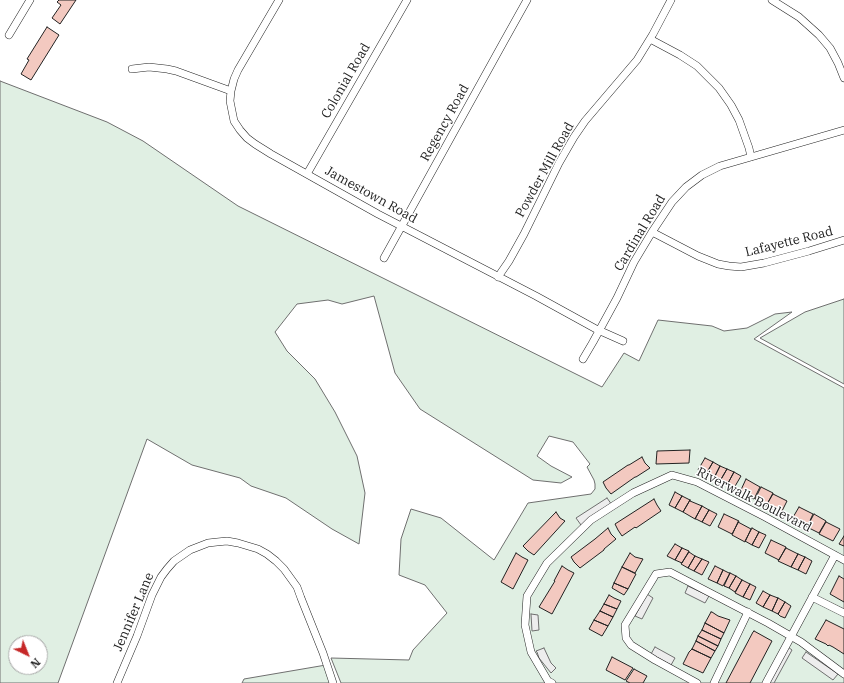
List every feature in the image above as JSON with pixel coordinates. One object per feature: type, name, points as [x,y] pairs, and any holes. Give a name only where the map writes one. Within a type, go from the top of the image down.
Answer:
[{"type":"street","name":"Jamestown Road","points":[[279,0],[238,70],[231,91],[230,101],[234,121],[247,138],[263,150],[373,211],[599,330],[624,340]]},
{"type":"street","name":"Colonial Road","points":[[307,174],[407,0]]},
{"type":"street","name":"Regency Road","points":[[384,258],[527,0]]},
{"type":"street","name":"Powder Mill Road","points":[[498,277],[524,234],[559,163],[574,137],[637,60],[671,0]]},
{"type":"street","points":[[772,0],[799,17],[825,41],[844,78]]},
{"type":"street","points":[[9,35],[28,1]]},
{"type":"street","points":[[650,39],[697,66],[719,88],[739,120],[751,157]]},
{"type":"street","points":[[132,69],[148,67],[176,71],[231,91]]},
{"type":"street","name":"Cardinal Road","points":[[583,359],[619,294],[634,262],[652,232],[672,202],[694,181],[720,166],[844,130]]},
{"type":"street","name":"Lafayette Road","points":[[652,232],[698,256],[718,264],[741,267],[764,263],[844,240]]},
{"type":"street","name":"Riverwalk Boulevard","points":[[552,683],[548,680],[531,652],[525,625],[527,596],[547,563],[592,520],[633,493],[672,475],[697,482],[844,560]]},
{"type":"street","name":"Jennifer Lane","points":[[117,683],[161,576],[182,555],[190,550],[208,543],[227,541],[248,546],[263,552],[276,561],[287,573],[297,588],[323,653],[333,683]]},
{"type":"street","points":[[766,683],[835,555]]},
{"type":"street","points":[[698,683],[655,660],[631,645],[626,638],[625,625],[656,574],[670,572],[748,612],[801,642],[844,674]]},
{"type":"street","points":[[812,597],[844,613]]},
{"type":"street","points":[[714,683],[748,612]]},
{"type":"green space","points":[[0,81],[107,122],[143,141],[238,206],[602,387],[624,353],[639,361],[658,320],[712,326],[724,331],[747,328],[775,314],[792,312],[754,339],[844,388],[844,683],[341,683],[331,658],[409,660],[413,650],[447,613],[425,585],[399,575],[401,539],[411,509],[441,518],[494,560],[528,503],[591,494],[595,489],[594,480],[587,467],[590,464],[573,442],[549,436],[537,456],[551,466],[572,477],[561,483],[533,480],[420,409],[395,373],[374,296],[342,304],[328,300],[297,304],[275,332],[287,351],[315,379],[335,412],[357,456],[365,493],[359,544],[332,529],[286,498],[251,486],[240,478],[192,465],[147,439],[58,683],[0,683]]},
{"type":"green space","points":[[844,299],[844,384],[760,338],[805,312]]},
{"type":"green space","points":[[326,665],[335,683],[242,683],[244,679]]},
{"type":"shaded area","points":[[607,498],[612,505],[581,525],[576,518]]},
{"type":"shaded area","points":[[688,586],[709,596],[705,603],[685,593]]},
{"type":"shaded area","points":[[647,594],[653,598],[642,619],[635,616]]},
{"type":"shaded area","points":[[531,614],[538,615],[539,630],[532,631]]},
{"type":"shaded area","points":[[655,647],[675,658],[671,665],[651,654]]},
{"type":"shaded area","points":[[788,647],[792,650],[774,683],[769,683]]},
{"type":"shaded area","points":[[544,648],[551,663],[556,668],[551,673],[539,658],[536,651]]},
{"type":"shaded area","points":[[806,652],[838,674],[833,680],[802,658]]},
{"type":"building","points":[[59,0],[76,0],[60,24],[52,18],[61,5],[57,2]]},
{"type":"building","points":[[47,27],[59,35],[31,80],[21,74],[29,60],[27,59]]},
{"type":"building","points":[[690,450],[689,463],[656,464],[657,451]]},
{"type":"building","points":[[642,457],[650,468],[611,494],[603,482]]},
{"type":"building","points":[[705,458],[713,462],[706,474],[698,470]]},
{"type":"building","points":[[713,462],[720,466],[714,478],[706,474]]},
{"type":"building","points":[[720,466],[727,469],[719,481],[714,478]]},
{"type":"building","points":[[727,469],[734,472],[727,485],[720,481]]},
{"type":"building","points":[[734,472],[741,476],[734,488],[727,485]]},
{"type":"building","points":[[746,479],[760,487],[754,499],[740,492]]},
{"type":"building","points":[[761,487],[773,493],[766,506],[755,499]]},
{"type":"building","points":[[675,492],[682,496],[675,508],[669,505]]},
{"type":"building","points":[[773,494],[787,501],[781,513],[766,506]]},
{"type":"building","points":[[682,496],[690,500],[683,512],[675,508]]},
{"type":"building","points":[[654,499],[661,511],[622,536],[615,524]]},
{"type":"building","points":[[690,500],[702,506],[695,519],[683,512]]},
{"type":"building","points":[[702,506],[709,510],[702,522],[695,519]]},
{"type":"building","points":[[799,507],[813,514],[807,527],[792,519]]},
{"type":"building","points":[[709,510],[717,514],[710,526],[702,522]]},
{"type":"building","points":[[556,512],[560,518],[565,521],[534,555],[523,546]]},
{"type":"building","points":[[724,514],[739,521],[732,534],[718,527]]},
{"type":"building","points":[[814,514],[826,521],[819,533],[807,527]]},
{"type":"building","points":[[738,522],[751,529],[745,542],[732,535]]},
{"type":"building","points":[[826,522],[840,529],[833,541],[819,534]]},
{"type":"building","points":[[608,528],[616,539],[580,568],[571,557]]},
{"type":"building","points":[[752,528],[759,532],[752,545],[745,541]]},
{"type":"building","points":[[759,532],[766,535],[759,548],[752,545]]},
{"type":"building","points":[[844,536],[844,546],[839,544]]},
{"type":"building","points":[[771,540],[786,547],[779,560],[765,553]]},
{"type":"building","points":[[675,544],[682,548],[675,560],[667,556]]},
{"type":"building","points":[[682,548],[689,551],[682,563],[675,560]]},
{"type":"building","points":[[786,548],[798,554],[791,567],[778,561]]},
{"type":"building","points":[[689,552],[695,556],[688,568],[681,564]]},
{"type":"building","points":[[516,553],[528,560],[513,589],[501,582]]},
{"type":"building","points":[[630,553],[635,557],[643,559],[635,573],[622,567]]},
{"type":"building","points":[[798,554],[805,557],[798,570],[791,567]]},
{"type":"building","points":[[695,556],[702,559],[694,571],[688,568]]},
{"type":"building","points":[[805,557],[812,561],[806,574],[798,570]]},
{"type":"building","points":[[702,559],[709,562],[702,575],[694,571]]},
{"type":"building","points":[[562,566],[574,573],[552,614],[539,607],[555,581]]},
{"type":"building","points":[[715,566],[723,570],[717,583],[708,579]]},
{"type":"building","points":[[622,567],[636,574],[628,589],[614,583]]},
{"type":"building","points":[[723,570],[730,573],[723,586],[717,583]]},
{"type":"building","points":[[730,573],[736,576],[729,588],[724,586]]},
{"type":"building","points":[[736,576],[742,580],[735,592],[729,588]]},
{"type":"building","points":[[839,576],[844,579],[844,602],[830,594]]},
{"type":"building","points":[[742,580],[750,584],[743,597],[735,593]]},
{"type":"building","points":[[614,583],[628,589],[624,595],[612,588]]},
{"type":"building","points":[[750,584],[756,587],[750,600],[743,597]]},
{"type":"building","points":[[763,591],[770,595],[763,607],[756,603]]},
{"type":"building","points":[[609,595],[621,601],[617,609],[604,604]]},
{"type":"building","points":[[770,595],[778,598],[772,611],[763,607]]},
{"type":"building","points":[[778,598],[785,602],[778,614],[772,611]]},
{"type":"building","points":[[785,602],[791,606],[785,618],[778,614]]},
{"type":"building","points":[[604,604],[617,609],[613,617],[600,611]]},
{"type":"building","points":[[600,611],[613,617],[608,626],[594,620]]},
{"type":"building","points":[[711,612],[730,620],[724,633],[705,623]]},
{"type":"building","points":[[594,620],[608,626],[602,636],[589,629]]},
{"type":"building","points":[[826,620],[844,629],[844,654],[815,639]]},
{"type":"building","points":[[705,623],[724,633],[721,639],[702,630]]},
{"type":"building","points":[[702,630],[721,639],[718,646],[698,636]]},
{"type":"building","points":[[754,631],[772,641],[750,683],[726,683],[753,632]]},
{"type":"building","points":[[698,636],[718,646],[715,651],[696,641]]},
{"type":"building","points":[[696,641],[715,651],[711,658],[692,649]]},
{"type":"building","points":[[692,649],[711,658],[703,673],[683,664]]},
{"type":"building","points":[[612,657],[633,668],[625,680],[606,670]]},
{"type":"building","points":[[634,669],[647,676],[643,683],[630,683],[626,681]]}]
